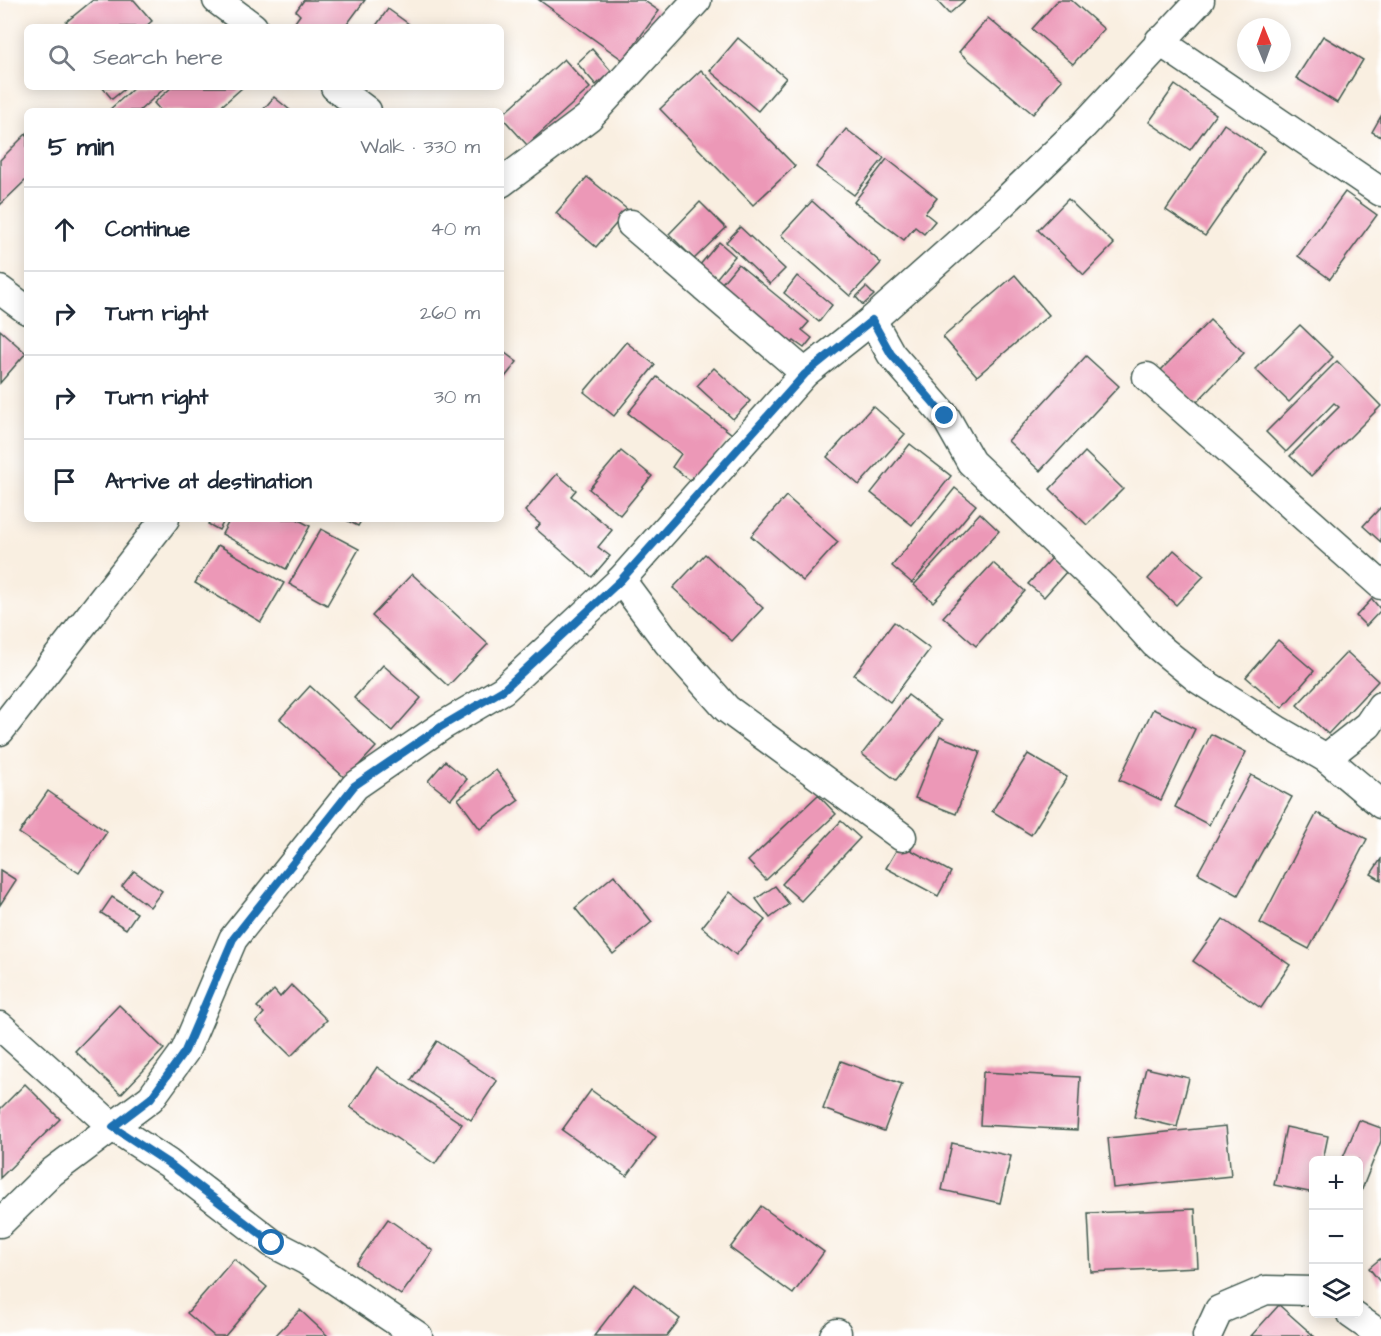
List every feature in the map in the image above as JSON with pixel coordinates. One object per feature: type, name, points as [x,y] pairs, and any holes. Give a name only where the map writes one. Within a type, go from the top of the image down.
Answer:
[{"type":"street","points":[[217,0],[250,24]]},
{"type":"street","points":[[504,181],[589,117],[697,0]]},
{"type":"street","points":[[0,1223],[52,1172],[151,1098],[185,1051],[233,939],[354,786],[442,726],[503,690],[621,580],[805,374],[872,320],[1002,204],[1075,134],[1159,41],[1200,0]]},
{"type":"street","points":[[1159,41],[1311,142],[1381,192]]},
{"type":"street","points":[[339,90],[363,108]]},
{"type":"street","points":[[631,224],[805,374]]},
{"type":"street","points":[[0,290],[24,308]]},
{"type":"street","points":[[872,320],[891,354],[945,416],[970,462],[1109,593],[1155,644],[1198,680],[1279,732],[1326,758],[1381,804]]},
{"type":"street","points":[[1147,377],[1381,585]]},
{"type":"street","points":[[0,731],[163,522]]},
{"type":"street","points":[[621,580],[668,643],[727,709],[902,837]]},
{"type":"street","points":[[1326,758],[1368,725],[1381,706]]},
{"type":"street","points":[[0,1026],[113,1127],[168,1163],[272,1243],[305,1260],[404,1333]]},
{"type":"street","points":[[1207,1336],[1219,1310],[1266,1290],[1309,1291]]},
{"type":"street","points":[[1357,1318],[1381,1335]]},
{"type":"building","points":[[93,0],[134,0],[152,21],[148,24],[64,24]]},
{"type":"building","points":[[304,0],[365,0],[347,24],[297,24],[295,22],[300,15],[296,11]]},
{"type":"building","points":[[539,0],[643,0],[659,11],[623,60]]},
{"type":"building","points":[[936,0],[965,0],[949,14]]},
{"type":"building","points":[[1058,0],[1071,0],[1104,29],[1073,64],[1032,29]]},
{"type":"building","points":[[388,9],[409,24],[377,24]]},
{"type":"building","points":[[988,18],[1062,80],[1033,114],[959,52]]},
{"type":"building","points":[[1323,36],[1363,60],[1337,103],[1296,78]]},
{"type":"building","points":[[738,38],[786,78],[758,111],[710,71]]},
{"type":"building","points":[[592,49],[611,71],[596,85],[577,63]]},
{"type":"building","points":[[564,59],[590,88],[527,145],[504,119],[504,113]]},
{"type":"building","points":[[701,70],[795,166],[753,205],[660,109]]},
{"type":"building","points":[[1175,85],[1216,114],[1190,150],[1149,122]]},
{"type":"building","points":[[104,90],[123,90],[112,99]]},
{"type":"building","points":[[132,90],[163,90],[142,108],[111,108]]},
{"type":"building","points":[[169,90],[240,90],[219,108],[158,108],[154,103]]},
{"type":"building","points":[[274,97],[287,108],[265,108]]},
{"type":"building","points":[[1381,116],[1381,137],[1372,132]]},
{"type":"building","points":[[1224,124],[1264,151],[1205,236],[1166,210]]},
{"type":"building","points":[[846,129],[884,158],[854,195],[816,167]]},
{"type":"building","points":[[24,136],[24,182],[0,205],[0,160]]},
{"type":"building","points":[[887,159],[937,198],[925,213],[935,221],[924,234],[915,227],[904,240],[854,202]]},
{"type":"building","points":[[587,177],[628,210],[596,247],[556,213]]},
{"type":"building","points":[[1345,192],[1377,215],[1330,279],[1298,256]]},
{"type":"building","points":[[1068,199],[1114,244],[1084,275],[1038,230]]},
{"type":"building","points":[[812,201],[881,263],[850,296],[781,235]]},
{"type":"building","points":[[700,202],[726,228],[694,259],[669,234]]},
{"type":"building","points":[[740,227],[785,269],[770,284],[726,242]]},
{"type":"building","points":[[719,242],[735,256],[710,286],[694,272]]},
{"type":"building","points":[[738,264],[809,322],[802,330],[812,338],[804,348],[794,341],[788,347],[717,289]]},
{"type":"building","points":[[1015,275],[1049,315],[977,376],[943,337]]},
{"type":"building","points":[[797,276],[832,305],[819,322],[784,293]]},
{"type":"building","points":[[866,287],[874,295],[863,305],[856,297]]},
{"type":"building","points":[[1210,320],[1244,353],[1196,403],[1161,370]]},
{"type":"building","points":[[1300,325],[1333,357],[1289,402],[1255,369]]},
{"type":"building","points":[[0,330],[24,351],[24,355],[0,383]]},
{"type":"building","points":[[626,342],[655,365],[614,416],[584,392]]},
{"type":"building","points":[[504,352],[517,362],[504,378]]},
{"type":"building","points":[[1086,356],[1119,386],[1040,471],[1008,441]]},
{"type":"building","points":[[1337,361],[1381,406],[1311,476],[1290,456],[1339,407],[1334,403],[1286,452],[1266,432]]},
{"type":"building","points":[[714,368],[750,401],[733,419],[697,386]]},
{"type":"building","points":[[657,377],[732,434],[694,483],[672,467],[681,454],[628,413]]},
{"type":"building","points":[[873,406],[905,434],[859,485],[827,457]]},
{"type":"building","points":[[910,444],[951,476],[912,525],[871,493]]},
{"type":"building","points":[[621,451],[652,476],[620,515],[589,489]]},
{"type":"building","points":[[1085,452],[1123,489],[1087,525],[1050,489]]},
{"type":"building","points":[[557,474],[576,490],[571,496],[612,530],[598,547],[610,556],[592,577],[536,529],[540,524],[525,511]]},
{"type":"building","points":[[955,488],[976,505],[912,583],[892,566]]},
{"type":"building","points":[[786,496],[838,542],[803,581],[751,536]]},
{"type":"building","points":[[1381,507],[1381,542],[1363,526]]},
{"type":"building","points":[[980,513],[999,531],[933,602],[914,585]]},
{"type":"building","points":[[209,522],[223,522],[219,530],[208,524]]},
{"type":"building","points":[[228,522],[303,522],[310,526],[286,569],[222,534]]},
{"type":"building","points":[[321,529],[359,549],[327,605],[289,584]]},
{"type":"building","points":[[218,545],[284,583],[261,622],[195,583]]},
{"type":"building","points":[[1174,550],[1204,576],[1176,605],[1148,579]]},
{"type":"building","points":[[705,554],[763,608],[732,641],[673,588]]},
{"type":"building","points":[[1052,558],[1067,571],[1044,597],[1028,584]]},
{"type":"building","points":[[993,563],[1025,591],[976,646],[943,617]]},
{"type":"building","points":[[412,574],[488,644],[448,686],[372,616]]},
{"type":"building","points":[[1372,599],[1381,610],[1366,626],[1356,616]]},
{"type":"building","points":[[894,622],[930,649],[890,702],[854,675]]},
{"type":"building","points":[[1278,640],[1314,671],[1282,708],[1246,677]]},
{"type":"building","points":[[1347,652],[1378,681],[1328,734],[1297,705]]},
{"type":"building","points":[[383,665],[421,698],[392,731],[354,698]]},
{"type":"building","points":[[310,686],[376,747],[346,779],[280,719]]},
{"type":"building","points":[[908,695],[942,721],[896,780],[862,754]]},
{"type":"building","points":[[1153,709],[1195,729],[1161,800],[1119,780]]},
{"type":"building","points":[[1211,734],[1246,752],[1209,825],[1175,807]]},
{"type":"building","points":[[940,736],[980,752],[956,814],[915,798]]},
{"type":"building","points":[[1028,754],[1067,777],[1031,835],[992,811]]},
{"type":"building","points":[[445,761],[467,779],[451,799],[428,781]]},
{"type":"building","points":[[496,770],[519,800],[480,829],[458,799]]},
{"type":"building","points":[[1251,775],[1292,797],[1238,895],[1198,873]]},
{"type":"building","points":[[48,791],[107,832],[79,873],[19,833]]},
{"type":"building","points":[[818,795],[836,814],[766,880],[748,861]]},
{"type":"building","points":[[1317,813],[1367,839],[1309,949],[1260,923]]},
{"type":"building","points":[[841,821],[860,838],[801,901],[782,884]]},
{"type":"building","points":[[900,844],[951,872],[938,896],[886,868]]},
{"type":"building","points":[[1381,859],[1381,880],[1371,874]]},
{"type":"building","points":[[0,870],[16,880],[0,905]]},
{"type":"building","points":[[134,871],[162,891],[150,907],[122,886]]},
{"type":"building","points":[[614,875],[652,922],[613,954],[575,908]]},
{"type":"building","points":[[775,886],[789,904],[770,918],[756,899]]},
{"type":"building","points":[[730,892],[765,920],[736,955],[702,927]]},
{"type":"building","points":[[112,897],[137,913],[126,929],[101,913]]},
{"type":"building","points":[[1223,919],[1290,965],[1261,1008],[1193,961]]},
{"type":"building","points":[[291,985],[327,1020],[291,1056],[256,1022],[264,1013],[257,1007],[274,990],[280,997]]},
{"type":"building","points":[[119,1005],[164,1049],[121,1094],[75,1051]]},
{"type":"building","points":[[437,1041],[497,1081],[471,1120],[411,1080]]},
{"type":"building","points":[[841,1061],[902,1084],[884,1131],[823,1109]]},
{"type":"building","points":[[377,1067],[462,1124],[435,1164],[350,1107]]},
{"type":"building","points":[[1146,1068],[1189,1078],[1177,1127],[1134,1117]]},
{"type":"building","points":[[983,1072],[1080,1077],[1077,1130],[980,1125]]},
{"type":"building","points":[[25,1084],[60,1119],[0,1178],[0,1109]]},
{"type":"building","points":[[591,1090],[656,1137],[627,1176],[562,1130]]},
{"type":"building","points":[[1359,1120],[1381,1128],[1381,1141],[1363,1187],[1363,1156],[1344,1156]]},
{"type":"building","points":[[1226,1126],[1231,1176],[1113,1188],[1108,1138]]},
{"type":"building","points":[[1286,1127],[1328,1136],[1324,1156],[1309,1156],[1309,1192],[1274,1185]]},
{"type":"building","points":[[952,1143],[1011,1156],[1000,1203],[942,1190]]},
{"type":"building","points":[[761,1206],[824,1252],[793,1294],[730,1248]]},
{"type":"building","points":[[1195,1209],[1198,1267],[1091,1272],[1088,1213]]},
{"type":"building","points":[[388,1219],[433,1251],[401,1295],[356,1264]]},
{"type":"building","points":[[1381,1258],[1381,1283],[1369,1268]]},
{"type":"building","points":[[234,1259],[267,1287],[225,1336],[214,1336],[187,1313]]},
{"type":"building","points":[[634,1284],[680,1319],[667,1336],[594,1336]]},
{"type":"building","points":[[1279,1305],[1314,1336],[1251,1336]]},
{"type":"building","points":[[300,1310],[328,1336],[275,1336]]},
{"type":"route","points":[[272,1243],[168,1163],[113,1127],[151,1098],[185,1051],[233,939],[354,786],[442,726],[503,690],[621,580],[805,374],[872,320],[891,354],[945,416]]}]
